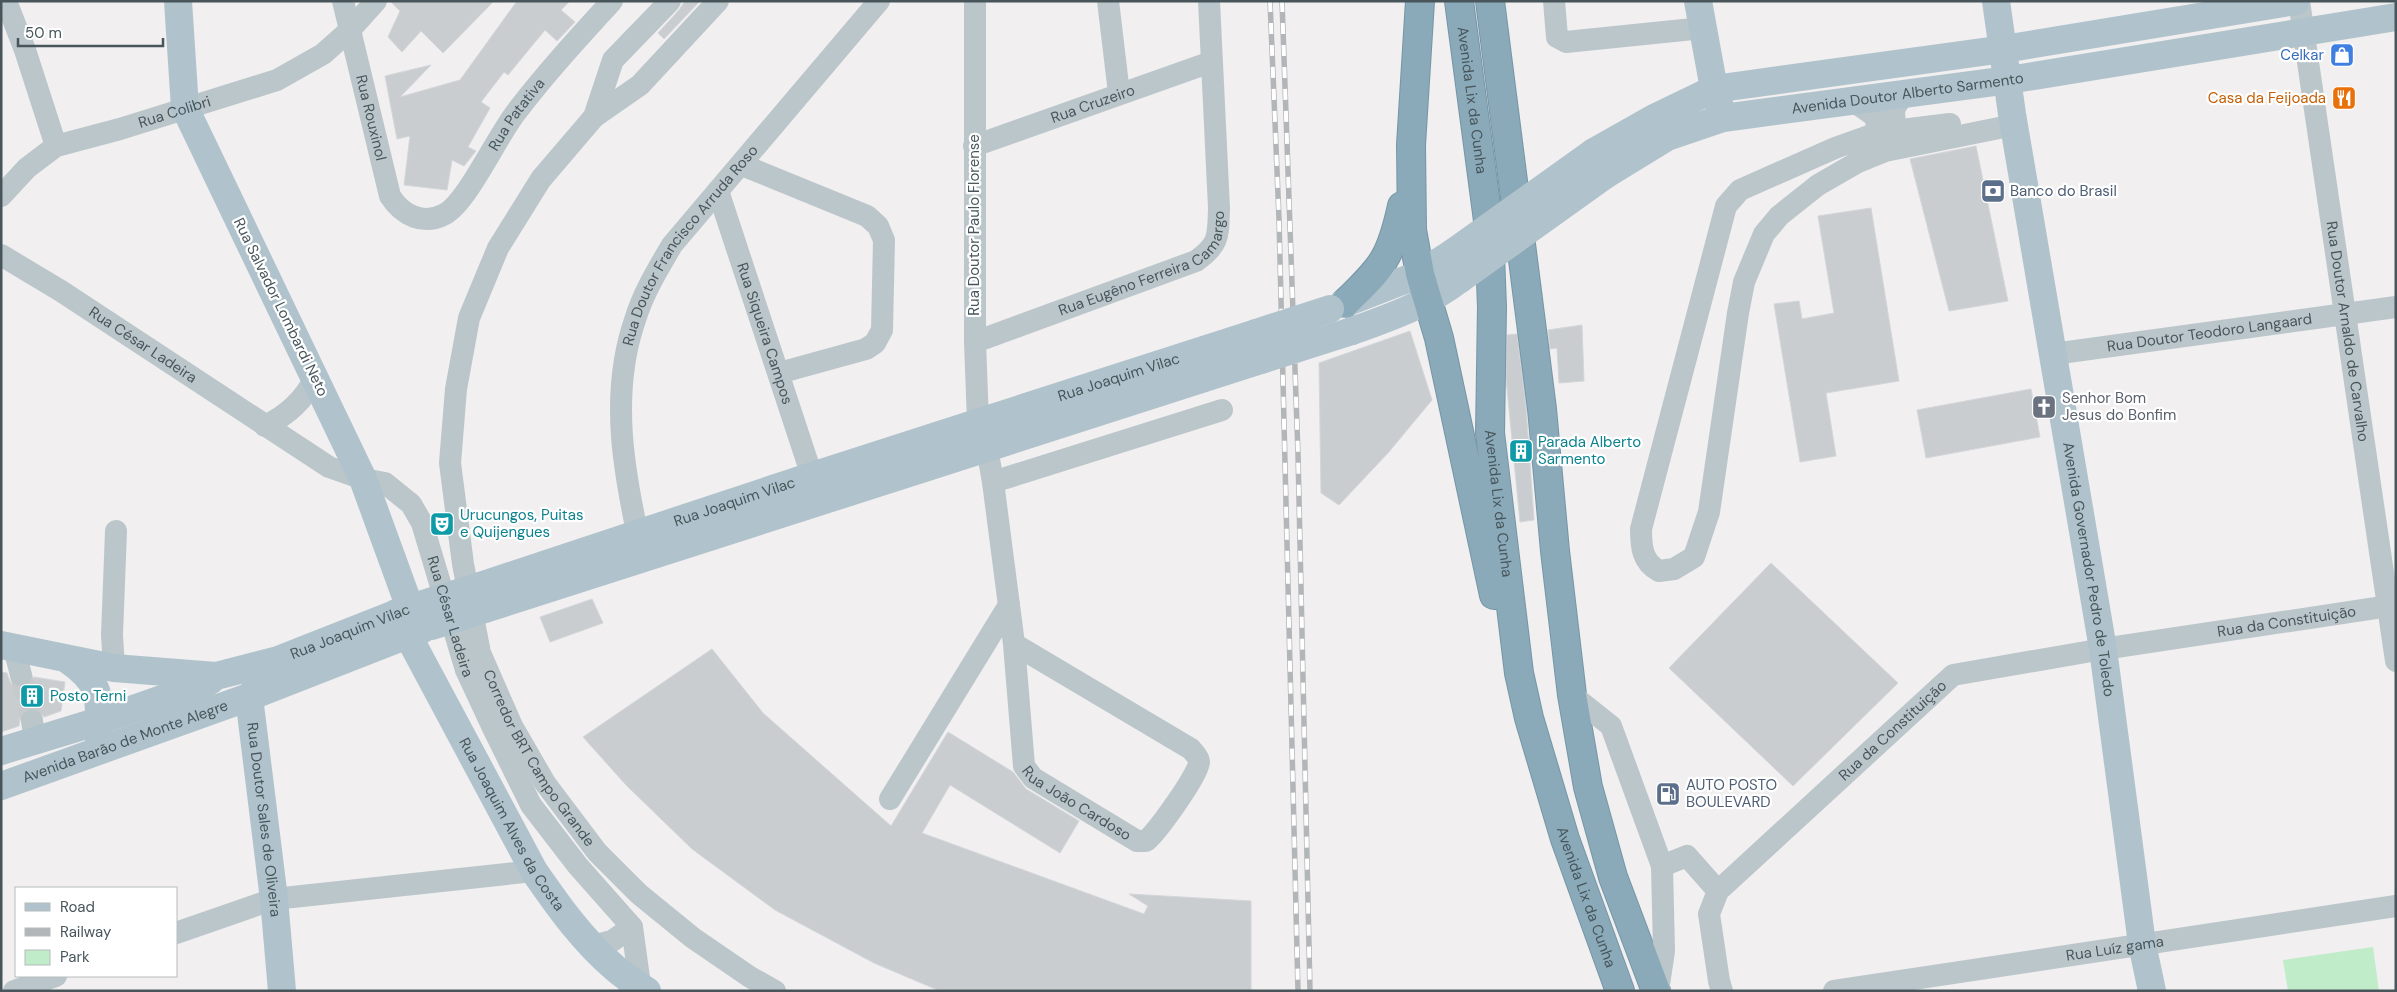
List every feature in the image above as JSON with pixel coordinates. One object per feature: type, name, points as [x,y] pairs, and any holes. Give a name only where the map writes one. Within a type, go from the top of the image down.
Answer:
[{"type":"highway","points":[[1338,306],[1370,279],[1386,259],[1394,241],[1406,191],[1411,145],[1419,46],[1420,1]]},
{"type":"highway","name":"Avenida Lix da Cunha","points":[[1459,1],[1489,228],[1492,307],[1490,433],[1519,673],[1529,718],[1564,838],[1620,991]]},
{"type":"highway","name":"Avenida Lix da Cunha","points":[[1490,1],[1542,410],[1554,542],[1572,695],[1588,787],[1613,877],[1657,991]]},
{"type":"highway","points":[[1411,145],[1412,230],[1420,274],[1441,347],[1490,580],[1519,673]]},
{"type":"main road","name":"Rua Salvador Lombardi Neto","points":[[178,1],[185,108],[363,479],[411,620]]},
{"type":"main road","points":[[1698,1],[1714,89],[1723,118]]},
{"type":"main road","name":"Avenida Governador Pedro de Toledo","points":[[1996,1],[2009,80],[2013,119],[2103,648],[2142,944],[2152,991]]},
{"type":"main road","name":"Avenida Doutor Alberto Sarmento","points":[[1460,279],[1656,117],[1714,89],[2004,49],[2297,1]]},
{"type":"main road","name":"Avenida Doutor Alberto Sarmento","points":[[1454,252],[1600,163],[1723,118],[2009,80],[2396,17]]},
{"type":"main road","name":"Rua Joaquim Vilac","points":[[640,546],[812,476],[1338,306],[1420,274],[1454,252]]},
{"type":"main road","name":"Rua Joaquim Vilac","points":[[8,646],[68,660],[114,668],[216,676],[278,660],[411,620],[640,546],[987,448],[1397,315],[1440,295],[1460,279]]},
{"type":"main road","name":"Rua Joaquim Vilac","points":[[250,697],[411,620]]},
{"type":"main road","name":"Rua Joaquim Alves da Costa","points":[[411,620],[534,871],[558,907],[593,946],[639,989]]},
{"type":"main road","points":[[68,660],[92,679],[97,690],[99,751]]},
{"type":"main road","points":[[250,697],[278,660]]},
{"type":"main road","name":"Avenida Barão de Monte Alegre","points":[[1,751],[33,730],[99,721],[205,684],[216,676]]},
{"type":"main road","name":"Avenida Barão de Monte Alegre","points":[[1,786],[250,697]]},
{"type":"main road","name":"Rua Doutor Sales de Oliveira","points":[[250,697],[274,899],[282,991]]},
{"type":"street","points":[[6,1],[25,50],[56,146]]},
{"type":"street","name":"Rua Rouxinol","points":[[343,1],[390,196],[397,207],[408,216],[421,218]]},
{"type":"street","name":"Rua Colibri","points":[[1,196],[27,168],[56,146],[277,80],[323,54],[350,30],[376,1]]},
{"type":"street","name":"Rua Patativa","points":[[421,218],[433,218],[453,209],[464,196],[500,134],[517,111],[612,1]]},
{"type":"street","name":"Corredor BRT Campo Grande","points":[[594,117],[613,60],[670,1]]},
{"type":"street","name":"Corredor BRT Campo Grande","points":[[718,1],[640,85],[594,117],[541,180],[498,248],[469,318],[456,389],[450,463],[463,564],[480,653],[512,726],[545,783],[597,852],[639,894],[693,938],[750,977],[775,991]]},
{"type":"street","name":"Rua Doutor Francisco Arruda Roso","points":[[640,546],[623,464],[620,418],[624,365],[634,320],[654,276],[672,245],[742,165],[879,1]]},
{"type":"street","name":"Rua Doutor Paulo Florense","points":[[975,1],[975,342],[978,422],[987,448]]},
{"type":"street","points":[[1108,1],[1119,93]]},
{"type":"street","name":"Rua Eugêno Ferreira Camargo","points":[[975,342],[1196,262],[1214,246],[1218,239],[1219,208],[1209,1]]},
{"type":"street","points":[[1554,1],[1557,37],[1566,42],[1703,28]]},
{"type":"street","name":"Rua Doutor Arnaldo de Carvalho","points":[[2297,1],[2304,32],[2343,315],[2391,605],[2396,662]]},
{"type":"street","name":"Rua Cruzeiro","points":[[974,146],[1119,93],[1211,62]]},
{"type":"street","points":[[1903,95],[1897,101],[1886,138],[1858,162],[1818,185],[1790,206],[1764,234],[1744,282],[1709,512],[1694,558],[1674,570],[1659,571],[1647,561],[1642,552],[1640,529],[1726,206],[1740,190],[1836,148],[1886,138],[2013,119]]},
{"type":"street","points":[[1853,101],[1876,117],[1886,138]]},
{"type":"street","points":[[742,165],[868,216],[878,226],[884,240],[882,330],[875,343],[866,349],[779,373]]},
{"type":"street","name":"Rua Siqueira Campos","points":[[718,191],[812,476]]},
{"type":"street","name":"Rua César Ladeira","points":[[1,255],[61,291],[329,467],[363,479],[385,483],[411,504],[422,523],[466,670],[531,804],[578,866],[632,927]]},
{"type":"street","name":"Rua Doutor Teodoro Langaard","points":[[2052,354],[2396,307]]},
{"type":"street","points":[[265,426],[287,414],[298,404],[308,392],[315,378]]},
{"type":"street","points":[[993,482],[1222,410]]},
{"type":"street","name":"Rua João Cardoso","points":[[987,448],[1014,644],[1022,756],[1028,774],[1137,841],[1146,841],[1161,826],[1198,768],[1197,756],[1191,749],[1014,644]]},
{"type":"street","points":[[114,668],[112,635],[116,531]]},
{"type":"street","points":[[890,799],[1009,605]]},
{"type":"street","name":"Rua da Constituição","points":[[1722,991],[1709,914],[1718,891],[1953,675],[2103,648],[2391,605]]},
{"type":"street","points":[[8,646],[22,675]]},
{"type":"street","points":[[1572,695],[1611,726],[1662,866],[1664,951],[1657,991]]},
{"type":"street","points":[[1662,866],[1687,856],[1718,891]]},
{"type":"street","points":[[178,932],[274,899],[534,871]]},
{"type":"street","name":"Rua Luíz gama","points":[[1834,991],[2396,906]]},
{"type":"street","points":[[593,946],[612,941],[632,927],[639,989]]},
{"type":"street","points":[[14,991],[53,977]]},
{"type":"green space","points":[[2373,947],[2379,991],[2288,991],[2283,960]]},
{"type":"building","points":[[390,1],[494,1],[443,53],[421,31],[402,52],[388,37],[400,11]]},
{"type":"building","points":[[517,1],[570,1],[561,10],[575,22],[557,41],[545,30],[508,75],[504,72],[481,102],[490,108],[468,147],[476,151],[464,166],[452,160],[447,190],[404,185],[410,136],[397,139],[385,76],[431,65],[400,97],[460,80]]},
{"type":"building","points":[[685,1],[700,1],[664,39],[658,33]]},
{"type":"building","points":[[1976,146],[2008,301],[1949,311],[1910,159]]},
{"type":"building","points":[[1871,208],[1899,381],[1826,393],[1836,456],[1800,462],[1774,304],[1799,301],[1802,319],[1834,313],[1818,216]]},
{"type":"building","points":[[1582,325],[1584,381],[1559,383],[1557,348],[1550,349],[1548,330]]},
{"type":"building","points":[[1410,331],[1432,400],[1388,453],[1339,505],[1321,493],[1319,363]]},
{"type":"building","points":[[1517,334],[1526,406],[1534,520],[1520,522],[1506,378],[1507,335]]},
{"type":"building","points":[[2031,389],[2040,437],[1926,458],[1917,410]]},
{"type":"building","points":[[1771,563],[1898,683],[1793,786],[1669,668]]},
{"type":"building","points":[[592,599],[603,623],[550,642],[540,617]]},
{"type":"building","points":[[712,649],[763,713],[891,826],[948,732],[1013,772],[1026,789],[1079,821],[1060,853],[950,785],[922,833],[1144,914],[1148,906],[1129,894],[1251,901],[1251,991],[940,991],[874,963],[775,910],[692,849],[626,785],[583,737]]},
{"type":"building","name":"Posto Terni","points":[[1,672],[7,673],[11,684],[18,688],[30,685],[34,677],[65,682],[61,711],[44,717],[37,709],[29,708],[20,716],[19,726],[1,732]]},
{"type":"tunnel","points":[[21,675],[32,721]]},
{"type":"railway","points":[[1270,1],[1279,219],[1298,991]]},
{"type":"railway","points":[[1282,1],[1298,454],[1310,991]]},
{"type":"place","name":"Celkar","points":[[2342,55]]},
{"type":"place","name":"Casa da Feijoada","points":[[2344,98]]},
{"type":"place","name":"Banco do Brasil","points":[[1993,191]]},
{"type":"place","name":"Senhor Bom Jesus do Bonfim","points":[[2044,407]]},
{"type":"place","name":"Parada Alberto Sarmento","points":[[1521,451]]},
{"type":"place","name":"Urucungos, Puitas e Quijengues","points":[[442,524]]},
{"type":"place","name":"Posto Terni","points":[[32,696]]},
{"type":"place","name":"AUTO POSTO BOULEVARD","points":[[1668,794]]}]
